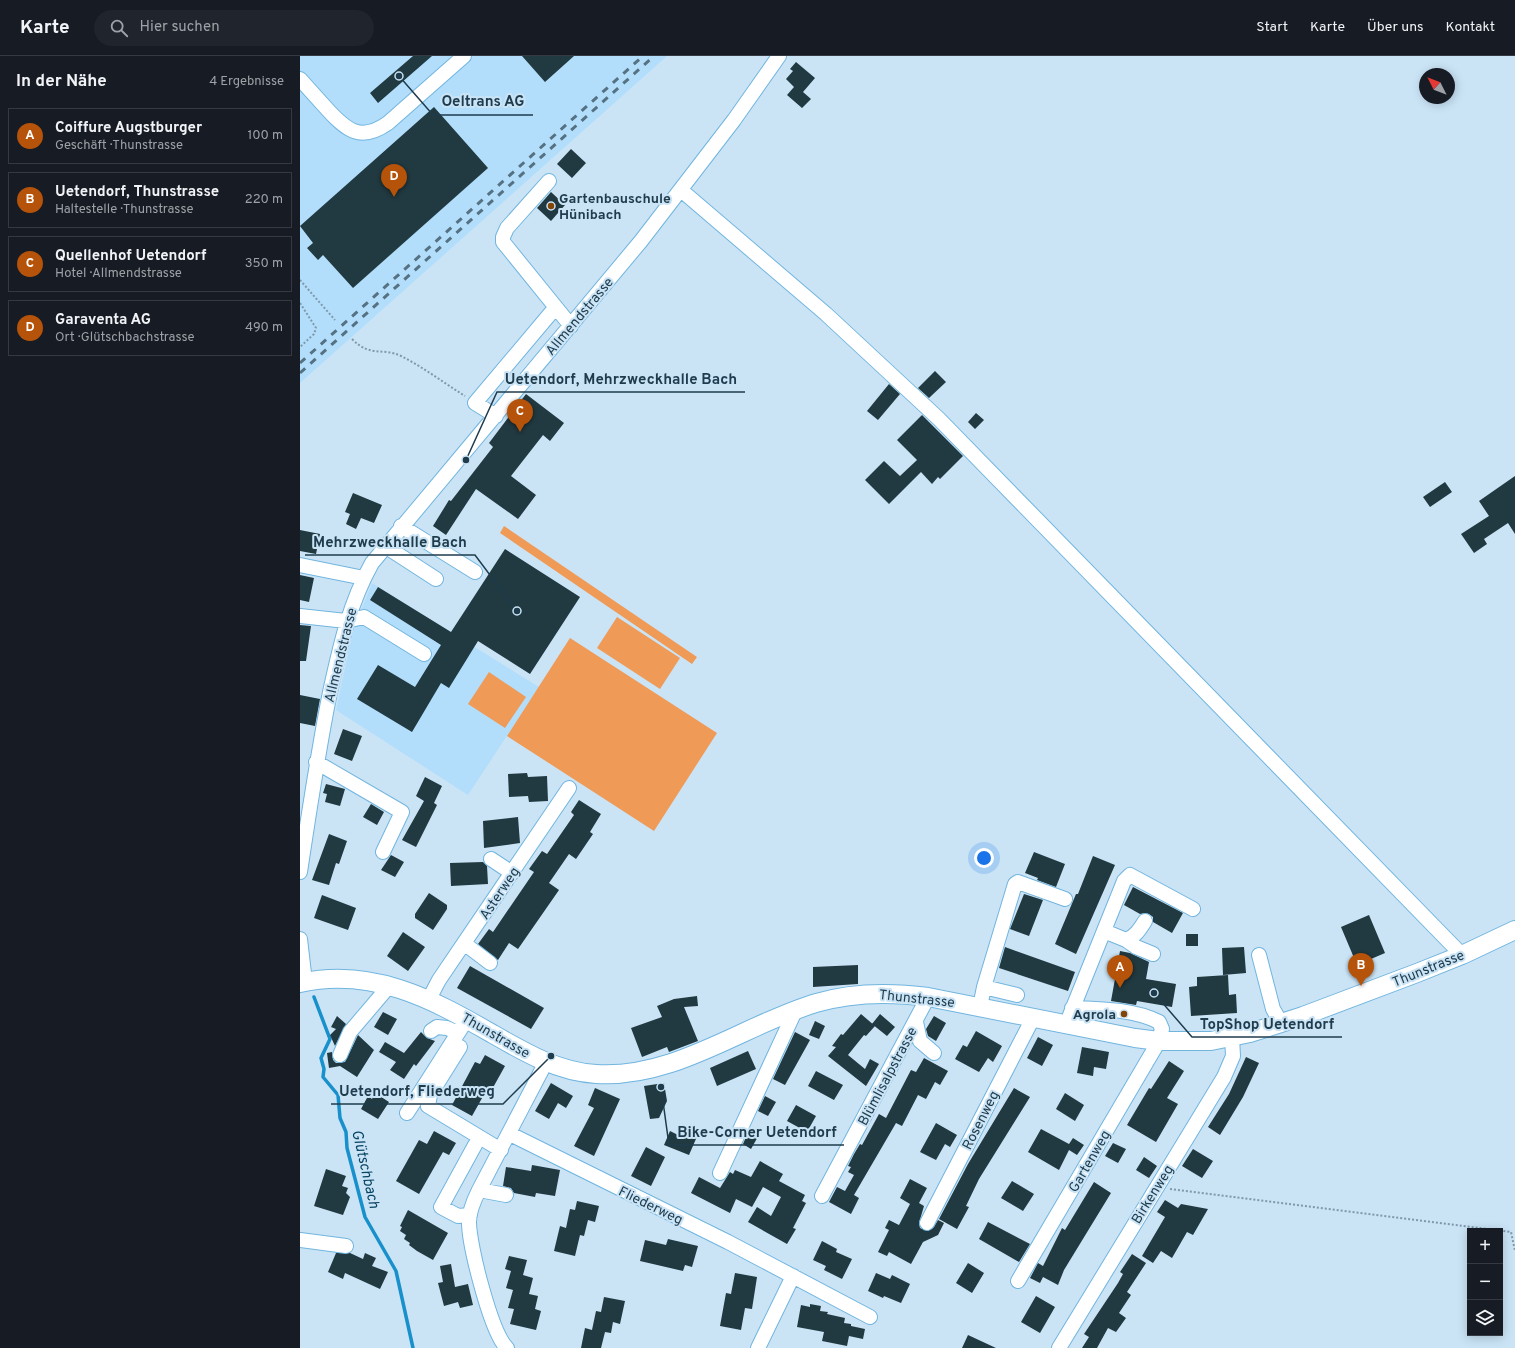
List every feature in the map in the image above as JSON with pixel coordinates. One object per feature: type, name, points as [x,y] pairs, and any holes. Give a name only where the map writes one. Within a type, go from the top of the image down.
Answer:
[{"type":"main road","name":"Thunstrasse","points":[[303,982],[345,979],[390,985],[429,999],[463,1026],[546,1062],[576,1071],[593,1074],[621,1074],[638,1073],[687,1057],[796,1010],[830,999],[864,994],[895,993],[928,997],[1067,1025],[1159,1041],[1211,1041],[1281,1024],[1358,996],[1462,955],[1515,930]]},
{"type":"street","points":[[300,79],[339,122],[351,131],[364,133],[377,131],[388,123],[464,56]]},
{"type":"street","name":"Allmendstrasse","points":[[300,872],[316,762],[346,621],[364,578],[385,546],[401,526],[571,326],[681,190],[780,56]]},
{"type":"street","points":[[549,181],[510,225],[503,237],[506,247],[571,326]]},
{"type":"street","points":[[681,190],[826,314],[939,419],[1462,955]]},
{"type":"street","points":[[496,416],[475,403],[555,308]]},
{"type":"street","points":[[401,526],[475,572]]},
{"type":"street","points":[[385,546],[436,579]]},
{"type":"street","points":[[300,565],[364,578]]},
{"type":"street","points":[[300,616],[346,621],[364,617],[424,654]]},
{"type":"street","points":[[316,762],[402,812],[383,852]]},
{"type":"street","name":"Asterweg","points":[[429,999],[439,980],[465,944],[569,788]]},
{"type":"street","points":[[491,859],[512,873]]},
{"type":"street","points":[[1067,1025],[1072,1008],[1124,881],[1130,875],[1193,909]]},
{"type":"street","points":[[1015,884],[1018,882],[1065,899]]},
{"type":"street","points":[[1015,884],[1044,898]]},
{"type":"street","points":[[980,1007],[984,988],[1015,884]]},
{"type":"street","points":[[1126,940],[1131,938],[1144,921]]},
{"type":"street","points":[[1104,931],[1126,940],[1136,947],[1153,954]]},
{"type":"street","points":[[465,944],[490,963]]},
{"type":"street","points":[[301,947],[303,982]]},
{"type":"street","points":[[1259,955],[1273,1009],[1281,1024]]},
{"type":"street","points":[[340,1055],[350,1032],[390,985]]},
{"type":"street","points":[[984,988],[1017,995]]},
{"type":"street","name":"Blümlisalpstrasse","points":[[822,1196],[928,997]]},
{"type":"street","points":[[1072,1008],[1109,1010],[1146,1016],[1159,1022],[1162,1029],[1159,1041]]},
{"type":"street","points":[[720,1173],[796,1010]]},
{"type":"street","name":"Rosenweg","points":[[927,1223],[1033,1018]]},
{"type":"street","points":[[916,1022],[920,1041],[934,1053]]},
{"type":"street","points":[[431,1031],[437,1027],[447,1028],[463,1026]]},
{"type":"street","points":[[407,1113],[463,1026]]},
{"type":"street","name":"Birkenweg","points":[[1059,1348],[1224,1077],[1232,1056],[1232,1037]]},
{"type":"street","name":"Gartenweg","points":[[1018,1281],[1159,1041]]},
{"type":"street","points":[[460,1047],[430,1095],[428,1106],[501,1150]]},
{"type":"street","points":[[507,1348],[496,1332],[490,1315],[471,1240],[470,1215],[479,1190],[510,1134],[546,1062]]},
{"type":"street","name":"Fliederweg","points":[[510,1134],[793,1276],[870,1317]]},
{"type":"street","points":[[470,1215],[458,1216],[441,1207],[475,1145]]},
{"type":"street","points":[[479,1190],[506,1195]]},
{"type":"street","points":[[300,1240],[346,1246]]},
{"type":"street","points":[[758,1348],[793,1276]]},
{"type":"path","points":[[300,280],[335,320]]},
{"type":"path","points":[[300,303],[316,328],[314,334],[300,347]]},
{"type":"path","points":[[352,339],[359,346],[371,352],[400,356],[475,403]]},
{"type":"path","points":[[1156,1188],[1511,1232],[1515,1251]]},
{"type":"shaded area","points":[[300,56],[667,56],[300,383]]},
{"type":"shaded area","points":[[504,526],[697,657],[692,664],[500,533]]},
{"type":"shaded area","points":[[372,583],[539,687],[468,795],[336,710],[353,630]]},
{"type":"shaded area","points":[[617,617],[680,658],[660,689],[597,648]]},
{"type":"shaded area","points":[[570,638],[717,733],[654,831],[507,736]]},
{"type":"shaded area","points":[[489,672],[526,697],[505,728],[468,704]]},
{"type":"building","points":[[413,56],[432,56],[378,103],[370,93]]},
{"type":"building","points":[[522,56],[574,56],[545,82]]},
{"type":"building","points":[[796,62],[815,78],[803,92],[811,99],[802,108],[787,95],[794,87],[786,79],[793,71],[790,69]]},
{"type":"building","points":[[434,107],[488,168],[353,288],[323,255],[318,260],[307,248],[313,243],[300,226]]},
{"type":"building","points":[[571,149],[586,163],[572,178],[557,164]]},
{"type":"building","name":"Gartenbauschule Hünibach","points":[[551,192],[565,205],[551,221],[537,208]]},
{"type":"building","points":[[935,371],[946,382],[929,398],[918,388]]},
{"type":"building","points":[[889,384],[900,394],[878,420],[867,411]]},
{"type":"building","points":[[526,394],[564,423],[550,441],[543,435],[511,476],[536,495],[518,519],[476,489],[446,535],[433,526],[449,500],[451,501],[493,447],[489,443]]},
{"type":"building","points":[[976,413],[984,420],[975,429],[968,422]]},
{"type":"building","points":[[922,415],[963,456],[940,479],[938,477],[932,484],[921,472],[889,504],[865,480],[884,461],[900,476],[917,460],[897,440]]},
{"type":"building","points":[[1515,476],[1515,534],[1508,523],[1484,539],[1487,544],[1474,553],[1461,534],[1489,516],[1479,501]]},
{"type":"building","points":[[1445,482],[1452,492],[1430,507],[1423,497]]},
{"type":"building","points":[[353,493],[382,505],[374,523],[361,518],[356,529],[346,524],[350,514],[345,512]]},
{"type":"building","points":[[300,530],[320,534],[316,554],[300,551]]},
{"type":"building","points":[[505,549],[580,597],[530,674],[478,641],[449,688],[441,683],[412,732],[357,699],[378,665],[415,687],[441,645],[370,600],[378,587],[451,632]]},
{"type":"building","points":[[300,575],[314,578],[309,602],[300,600]]},
{"type":"building","points":[[300,625],[311,626],[306,661],[300,661]]},
{"type":"building","points":[[300,695],[320,699],[315,726],[300,723]]},
{"type":"building","points":[[343,729],[362,736],[352,761],[334,754]]},
{"type":"building","points":[[527,773],[528,777],[547,776],[548,801],[529,802],[528,796],[509,797],[508,774]]},
{"type":"building","points":[[425,777],[442,786],[434,803],[437,805],[416,847],[402,840],[424,801],[416,796]]},
{"type":"building","points":[[326,784],[345,789],[340,806],[325,802],[327,794],[323,793]]},
{"type":"building","points":[[579,800],[601,814],[590,832],[593,834],[576,859],[569,854],[549,883],[559,890],[518,949],[509,943],[498,960],[478,944],[489,929],[493,932],[534,872],[529,869],[542,851],[547,854],[574,815],[571,812]]},
{"type":"building","points":[[371,804],[384,812],[377,825],[363,817]]},
{"type":"building","points":[[518,817],[520,843],[484,848],[483,821]]},
{"type":"building","points":[[329,834],[347,841],[339,864],[336,863],[329,885],[312,880]]},
{"type":"building","points":[[1034,852],[1065,864],[1056,887],[1037,880],[1038,878],[1025,873]]},
{"type":"building","points":[[391,855],[404,862],[395,877],[381,870]]},
{"type":"building","points":[[1093,856],[1115,865],[1076,954],[1055,944],[1076,894],[1078,894]]},
{"type":"building","points":[[483,862],[487,866],[488,884],[451,886],[450,863]]},
{"type":"building","points":[[1133,887],[1183,913],[1172,933],[1153,922],[1153,917],[1149,914],[1140,914],[1124,905]]},
{"type":"building","points":[[429,893],[447,905],[447,909],[433,930],[415,918],[415,914]]},
{"type":"building","points":[[1024,894],[1043,900],[1029,936],[1010,929]]},
{"type":"building","points":[[322,895],[356,908],[348,930],[314,918]]},
{"type":"building","points":[[1369,915],[1385,953],[1357,965],[1341,927]]},
{"type":"building","points":[[403,932],[425,947],[408,971],[387,956]]},
{"type":"building","points":[[1186,934],[1198,934],[1198,946],[1186,946]]},
{"type":"building","points":[[1005,947],[1075,972],[1068,991],[999,968]]},
{"type":"building","points":[[1244,947],[1246,973],[1223,975],[1222,948]]},
{"type":"building","points":[[1120,951],[1130,953],[1149,962],[1146,979],[1176,984],[1172,1007],[1137,1001],[1136,1005],[1111,1001]]},
{"type":"building","points":[[858,965],[858,984],[813,987],[813,967]]},
{"type":"building","points":[[470,966],[544,1008],[531,1029],[457,988]]},
{"type":"building","points":[[1228,975],[1229,995],[1236,994],[1237,1013],[1191,1016],[1189,987],[1197,986],[1197,977]]},
{"type":"building","points":[[697,996],[698,1006],[684,1007],[698,1041],[669,1052],[667,1047],[642,1057],[631,1028],[662,1017],[657,1006],[674,999]]},
{"type":"building","points":[[383,1012],[397,1019],[388,1035],[374,1027]]},
{"type":"building","points":[[861,1014],[875,1026],[866,1036],[864,1035],[848,1055],[865,1069],[870,1059],[879,1064],[866,1086],[828,1056],[836,1047],[832,1046],[841,1034],[843,1035]]},
{"type":"building","points":[[880,1014],[895,1027],[887,1036],[872,1024]]},
{"type":"building","points":[[337,1016],[346,1024],[335,1046],[330,1035],[336,1029],[331,1027]]},
{"type":"building","points":[[934,1016],[946,1023],[936,1041],[928,1036],[926,1029]]},
{"type":"building","points":[[815,1021],[825,1026],[819,1039],[809,1035]]},
{"type":"building","points":[[976,1031],[1002,1046],[993,1062],[988,1058],[979,1072],[955,1059],[963,1045],[967,1047]]},
{"type":"building","points":[[421,1032],[427,1038],[435,1041],[416,1066],[414,1064],[404,1079],[390,1070],[396,1062],[379,1052],[385,1042],[404,1053]]},
{"type":"building","points":[[795,1032],[810,1040],[785,1085],[773,1079]]},
{"type":"building","points":[[358,1035],[374,1050],[357,1077],[340,1066],[329,1068],[327,1053],[332,1052],[333,1060],[336,1063],[345,1062]]},
{"type":"building","points":[[1038,1037],[1053,1045],[1042,1066],[1027,1058]]},
{"type":"building","points":[[1082,1047],[1109,1052],[1106,1069],[1094,1067],[1093,1076],[1077,1073]]},
{"type":"building","points":[[748,1051],[756,1069],[717,1086],[710,1068]]},
{"type":"building","points":[[485,1055],[505,1066],[490,1093],[486,1091],[472,1116],[452,1105],[475,1062],[480,1064]]},
{"type":"building","points":[[1246,1057],[1259,1063],[1243,1097],[1220,1135],[1208,1127],[1229,1094]]},
{"type":"building","points":[[924,1058],[948,1071],[940,1085],[935,1082],[926,1099],[918,1095],[902,1126],[896,1123],[854,1195],[859,1198],[851,1214],[829,1202],[837,1187],[845,1191],[854,1175],[848,1172],[851,1167],[848,1166],[854,1154],[860,1144],[862,1145],[879,1114],[886,1118],[911,1070],[916,1072]]},
{"type":"building","points":[[1169,1061],[1184,1071],[1167,1098],[1178,1104],[1156,1142],[1127,1125],[1149,1088],[1151,1089]]},
{"type":"building","points":[[816,1071],[843,1085],[834,1100],[808,1086]]},
{"type":"building","points":[[551,1083],[573,1096],[566,1108],[558,1103],[549,1119],[535,1111]]},
{"type":"building","points":[[664,1083],[667,1101],[659,1118],[650,1119],[644,1086]]},
{"type":"building","points":[[595,1088],[620,1099],[594,1156],[574,1146],[594,1108],[588,1105]]},
{"type":"building","points":[[1014,1088],[1030,1097],[979,1179],[966,1206],[969,1207],[957,1229],[939,1219],[968,1164]]},
{"type":"building","points":[[375,1093],[389,1102],[378,1119],[361,1109],[368,1096],[372,1099]]},
{"type":"building","points":[[1065,1093],[1084,1105],[1075,1121],[1056,1109]]},
{"type":"building","points":[[765,1096],[776,1102],[768,1116],[758,1111]]},
{"type":"building","points":[[796,1105],[816,1116],[807,1132],[787,1121]]},
{"type":"building","points":[[936,1123],[957,1135],[950,1147],[945,1144],[936,1160],[920,1152]]},
{"type":"building","points":[[682,1125],[699,1132],[689,1155],[664,1145],[670,1131],[678,1135]]},
{"type":"building","points":[[750,1128],[760,1133],[751,1149],[743,1144]]},
{"type":"building","points":[[1041,1129],[1069,1144],[1073,1138],[1084,1145],[1077,1155],[1069,1150],[1059,1170],[1028,1152]]},
{"type":"building","points":[[434,1131],[456,1143],[449,1155],[443,1152],[419,1194],[396,1181],[419,1140],[427,1144]]},
{"type":"building","points":[[1113,1143],[1126,1149],[1118,1163],[1105,1156]]},
{"type":"building","points":[[646,1147],[665,1157],[651,1186],[631,1176]]},
{"type":"building","points":[[1193,1149],[1213,1161],[1202,1178],[1182,1166]]},
{"type":"building","points":[[1144,1157],[1157,1166],[1149,1178],[1136,1170]]},
{"type":"building","points":[[760,1161],[783,1174],[779,1181],[805,1195],[802,1201],[806,1203],[793,1228],[796,1229],[787,1244],[748,1222],[757,1207],[771,1216],[781,1197],[763,1187],[752,1207],[736,1199],[730,1213],[691,1193],[699,1177],[720,1188],[730,1172],[733,1174],[735,1170],[751,1177]]},
{"type":"building","points":[[532,1165],[560,1170],[555,1196],[536,1193],[535,1197],[514,1193],[511,1188],[503,1186],[506,1167],[531,1171]]},
{"type":"building","points":[[326,1169],[346,1176],[342,1186],[348,1188],[346,1193],[350,1197],[343,1215],[314,1206]]},
{"type":"building","points":[[910,1179],[927,1188],[919,1203],[924,1206],[919,1223],[920,1228],[928,1231],[934,1227],[938,1220],[944,1223],[938,1235],[923,1242],[911,1264],[889,1252],[887,1256],[878,1252],[889,1230],[885,1228],[889,1220],[899,1225],[910,1204],[900,1198]]},
{"type":"building","points":[[1012,1181],[1034,1194],[1023,1211],[1001,1198]]},
{"type":"building","points":[[1094,1182],[1111,1193],[1064,1270],[1058,1285],[1043,1277],[1040,1283],[1030,1278],[1038,1263],[1043,1266],[1062,1228],[1065,1230]]},
{"type":"building","points":[[1165,1200],[1178,1208],[1181,1204],[1208,1209],[1193,1235],[1187,1232],[1172,1258],[1161,1251],[1153,1263],[1142,1256],[1165,1217],[1157,1212]]},
{"type":"building","points":[[577,1201],[599,1206],[595,1222],[588,1220],[584,1236],[580,1235],[575,1256],[554,1251],[560,1226],[566,1228],[570,1209],[575,1210]]},
{"type":"building","points":[[408,1210],[448,1233],[433,1260],[409,1245],[410,1243],[404,1239],[406,1235],[400,1231],[402,1227],[400,1226]]},
{"type":"building","points":[[988,1222],[1030,1244],[1019,1262],[979,1239]]},
{"type":"building","points":[[668,1239],[698,1246],[692,1267],[685,1265],[683,1271],[640,1261],[645,1240],[666,1245]]},
{"type":"building","points":[[822,1241],[837,1249],[836,1252],[852,1259],[842,1279],[824,1270],[826,1266],[813,1260]]},
{"type":"building","points":[[336,1253],[350,1253],[363,1259],[365,1253],[376,1258],[372,1266],[388,1272],[380,1289],[345,1273],[343,1279],[328,1272]]},
{"type":"building","points":[[1132,1254],[1146,1263],[1127,1292],[1131,1295],[1119,1313],[1126,1318],[1116,1332],[1108,1328],[1097,1348],[1082,1348],[1089,1337],[1084,1334],[1118,1283],[1123,1274],[1120,1272]]},
{"type":"building","points":[[509,1256],[527,1260],[523,1275],[533,1278],[529,1294],[538,1296],[535,1309],[541,1311],[536,1330],[510,1324],[514,1309],[508,1308],[513,1290],[506,1288],[511,1271],[505,1269]]},
{"type":"building","points":[[968,1263],[984,1273],[972,1293],[956,1283]]},
{"type":"building","points":[[451,1264],[455,1287],[468,1284],[473,1305],[460,1308],[458,1302],[444,1306],[438,1283],[443,1282],[440,1266]]},
{"type":"building","points":[[735,1273],[757,1277],[752,1309],[745,1308],[741,1330],[720,1326],[726,1293],[731,1294]]},
{"type":"building","points":[[876,1273],[890,1279],[892,1275],[910,1284],[901,1303],[884,1296],[883,1298],[868,1291]]},
{"type":"building","points":[[1036,1296],[1055,1307],[1040,1333],[1021,1322]]},
{"type":"building","points":[[604,1297],[625,1301],[620,1324],[613,1322],[611,1333],[605,1332],[601,1348],[581,1348],[585,1328],[592,1330],[596,1311],[601,1312]]},
{"type":"building","points":[[810,1304],[821,1306],[820,1311],[828,1312],[827,1314],[845,1318],[844,1323],[865,1329],[863,1339],[849,1336],[847,1346],[822,1341],[824,1332],[797,1327],[801,1305],[810,1307]]},
{"type":"building","points":[[968,1335],[996,1348],[962,1348]]},
{"type":"waterway","name":"Glütschbach","points":[[314,997],[330,1039],[321,1058],[324,1069],[323,1077],[338,1095],[340,1118],[346,1132],[347,1148],[365,1217],[396,1271],[413,1348]]},
{"type":"railway","points":[[300,363],[643,56]]},
{"type":"railway","points":[[300,373],[654,56]]},
{"type":"place","name":"Oeltrans AG","points":[[399,76]]},
{"type":"place","name":"Garaventa AG","points":[[394,197]]},
{"type":"place","name":"Gartenbauschule Hünibach","points":[[551,206]]},
{"type":"place","name":"Quellenhof Uetendorf","points":[[520,432]]},
{"type":"place","name":"Uetendorf, Mehrzweckhalle Bach","points":[[466,460]]},
{"type":"place","name":"Mehrzweckhalle Bach","points":[[517,611]]},
{"type":"place","name":"Uetendorf, Thunstrasse","points":[[1361,986]]},
{"type":"place","name":"Coiffure Augstburger","points":[[1120,988]]},
{"type":"place","name":"TopShop Uetendorf","points":[[1154,993]]},
{"type":"place","name":"Agrola","points":[[1124,1014]]},
{"type":"place","name":"Uetendorf, Fliederweg","points":[[551,1056]]},
{"type":"place","name":"Bike-Corner Uetendorf","points":[[661,1087]]}]
